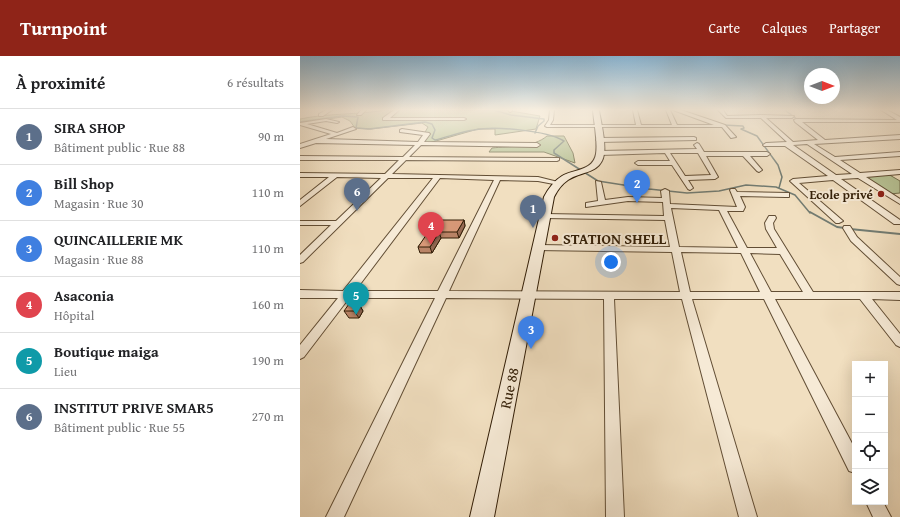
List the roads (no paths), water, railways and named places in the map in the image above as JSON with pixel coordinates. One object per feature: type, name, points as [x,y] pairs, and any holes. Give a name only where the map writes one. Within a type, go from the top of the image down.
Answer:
[{"type":"main road","points":[[565,179],[589,169],[597,163],[600,153],[598,132]]},
{"type":"main road","name":"Rue 88","points":[[482,517],[549,197],[565,179]]},
{"type":"street","points":[[327,132],[336,134]]},
{"type":"street","points":[[301,145],[344,132]]},
{"type":"street","points":[[300,260],[420,143],[426,134],[406,132]]},
{"type":"street","points":[[684,178],[715,177],[689,132]]},
{"type":"street","points":[[728,132],[733,137]]},
{"type":"street","points":[[777,132],[789,144],[834,178],[897,222],[900,222]]},
{"type":"street","points":[[811,132],[824,142]]},
{"type":"street","points":[[766,145],[900,137]]},
{"type":"street","points":[[599,140],[694,139]]},
{"type":"street","points":[[315,141],[420,143],[441,145],[537,145]]},
{"type":"street","points":[[809,143],[900,202]]},
{"type":"street","points":[[666,151],[690,188]]},
{"type":"street","points":[[600,153],[666,151],[767,154]]},
{"type":"street","points":[[745,154],[759,170]]},
{"type":"street","points":[[834,159],[900,154]]},
{"type":"street","points":[[300,158],[554,159],[543,168]]},
{"type":"street","points":[[638,163],[675,163]]},
{"type":"street","points":[[839,221],[793,180],[900,172]]},
{"type":"street","points":[[889,173],[900,180]]},
{"type":"street","points":[[300,175],[565,179]]},
{"type":"street","points":[[300,204],[336,175]]},
{"type":"street","points":[[300,354],[438,176]]},
{"type":"street","points":[[336,517],[498,178]]},
{"type":"street","points":[[598,182],[602,203]]},
{"type":"street","points":[[589,205],[636,198],[666,204],[740,209],[742,207],[734,192],[786,195]]},
{"type":"street","points":[[890,196],[900,195]]},
{"type":"street","points":[[545,216],[666,204]]},
{"type":"street","points":[[666,204],[686,295],[748,517]]},
{"type":"street","points":[[722,208],[852,459]]},
{"type":"street","points":[[772,218],[769,223],[770,228],[810,296]]},
{"type":"street","points":[[300,224],[337,223]]},
{"type":"street","points":[[846,228],[854,239],[900,282]]},
{"type":"street","points":[[539,248],[783,251]]},
{"type":"street","points":[[300,294],[900,296]]},
{"type":"street","points":[[609,295],[615,517]]},
{"type":"street","points":[[863,296],[900,342]]},
{"type":"street","points":[[876,505],[882,517]]},
{"type":"waterway","points":[[434,132],[432,138],[435,140],[466,132]]},
{"type":"waterway","points":[[530,132],[535,132]]},
{"type":"waterway","points":[[535,132],[556,137],[564,141],[554,150],[554,153],[598,181],[687,193],[719,191],[746,185],[776,187],[795,195],[810,213]]},
{"type":"waterway","points":[[747,132],[757,136],[778,165],[782,177],[779,188]]},
{"type":"waterway","points":[[810,212],[837,227],[845,228]]},
{"type":"waterway","points":[[850,229],[900,234]]},
{"type":"place","name":"Ecole privé","points":[[881,194]]},
{"type":"place","name":"Bill Shop","points":[[637,203]]},
{"type":"place","name":"INSTITUT PRIVE SMAR5","points":[[357,211]]},
{"type":"place","name":"SIRA SHOP","points":[[533,228]]},
{"type":"place","name":"STATION SHELL","points":[[555,238]]},
{"type":"place","name":"Asaconia","points":[[431,245]]},
{"type":"place","name":"Boutique maiga","points":[[356,315]]},
{"type":"place","name":"QUINCAILLERIE MK","points":[[531,349]]}]
